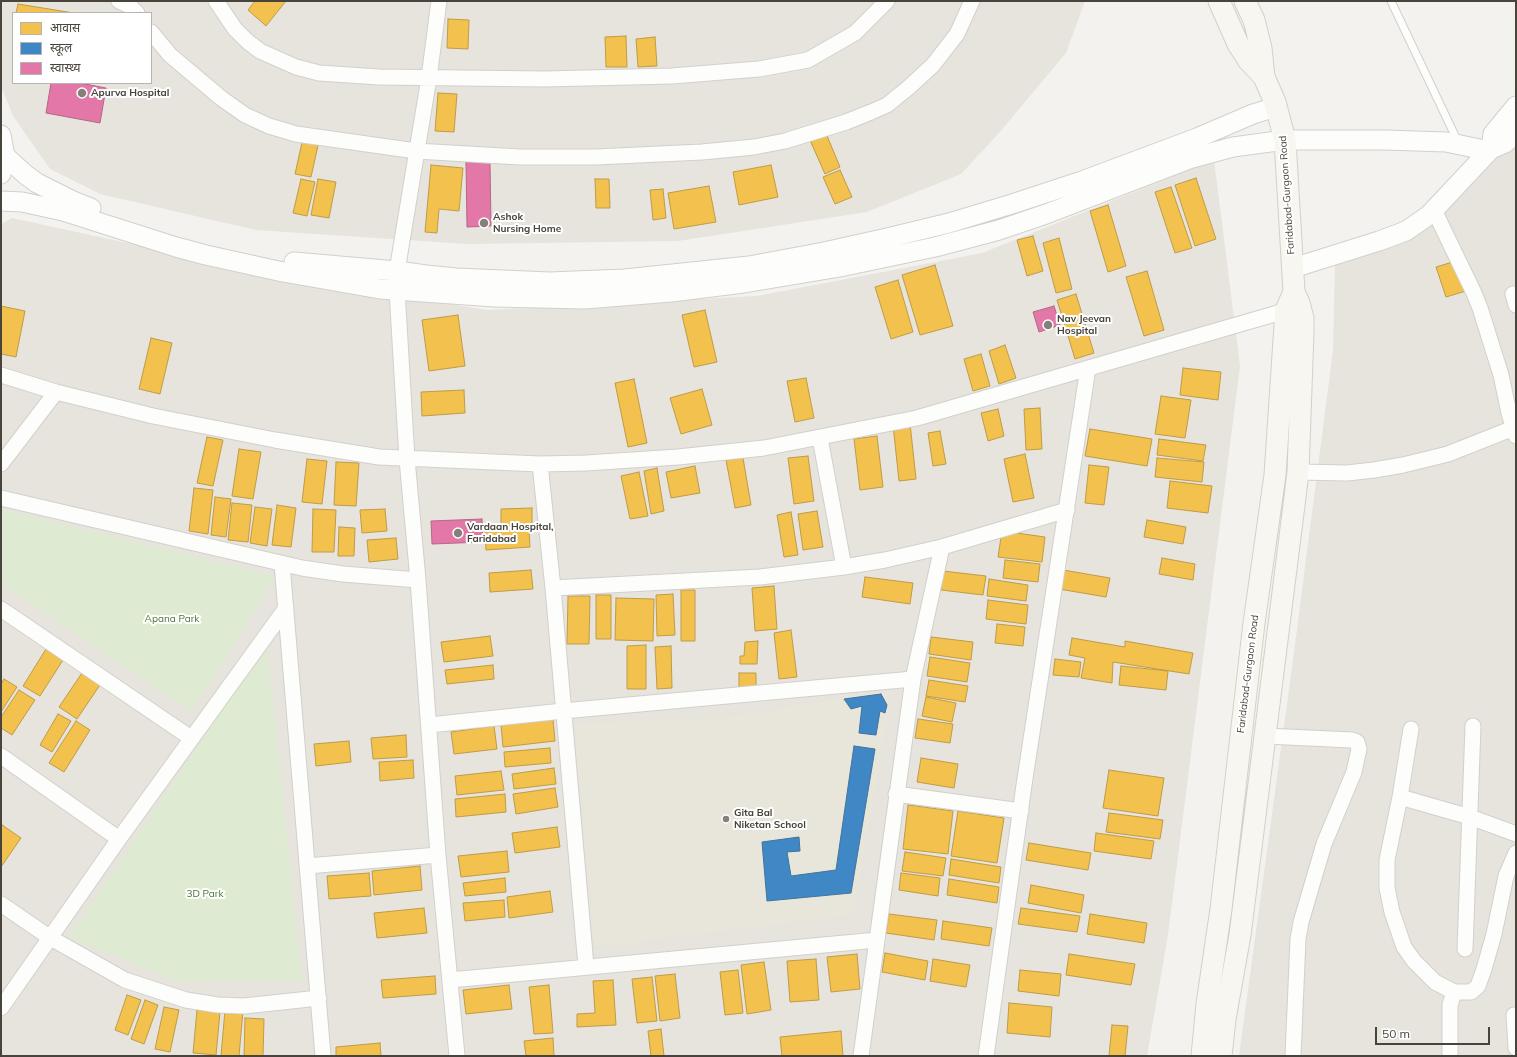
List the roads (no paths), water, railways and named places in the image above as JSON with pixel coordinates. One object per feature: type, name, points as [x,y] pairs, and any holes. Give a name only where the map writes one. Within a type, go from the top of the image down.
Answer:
[{"type":"main road","name":"Faridabad-Gurgaon Road","points":[[1219,1],[1238,44],[1249,61],[1264,77]]},
{"type":"main road","name":"Faridabad-Gurgaon Road","points":[[1202,1056],[1207,1004],[1221,909],[1253,631],[1275,475],[1294,303],[1285,140],[1276,107],[1264,77],[1261,48],[1254,20],[1245,1]]},
{"type":"main road","name":"Faridabad-Gurgaon Road","points":[[1221,1056],[1225,1019],[1240,935],[1298,472],[1303,318],[1294,303]]},
{"type":"street","points":[[119,1],[130,6],[136,12]]},
{"type":"street","points":[[216,1],[235,29],[260,51],[296,67],[319,73],[379,77],[567,79],[672,76],[759,69],[808,60],[855,33],[887,1]]},
{"type":"street","points":[[439,1],[429,78],[397,270],[397,290],[407,458],[418,580],[438,855],[457,1056]]},
{"type":"street","points":[[152,33],[170,55],[221,98],[245,115],[269,126],[296,134],[416,151],[520,157],[596,157],[702,152],[754,147],[785,141],[846,122],[887,105],[933,65],[957,34],[972,1]]},
{"type":"street","points":[[1490,150],[1493,134],[1516,106]]},
{"type":"street","points":[[5,156],[37,183],[73,201],[117,218],[163,233],[217,246],[303,263],[397,270],[456,278],[550,282],[625,279],[749,266],[887,238],[1012,204],[1197,138],[1253,114],[1276,107]]},
{"type":"street","points":[[1293,268],[1379,241],[1406,230],[1420,222],[1434,210],[1490,150],[1505,143],[1516,132]]},
{"type":"street","points":[[1,135],[5,156],[1,174]]},
{"type":"street","points":[[1,201],[32,204],[63,211],[176,247],[283,272],[397,290],[495,297],[600,298],[671,292],[744,283],[840,267],[935,247],[999,230],[1046,214],[1158,170],[1221,149],[1285,140],[1392,140],[1459,144],[1490,150]]},
{"type":"street","points":[[1298,472],[1347,473],[1403,465],[1448,454],[1515,430],[1501,375],[1480,308],[1434,210]]},
{"type":"street","points":[[1,375],[56,392],[153,416],[275,440],[379,457],[540,464],[586,463],[678,457],[764,448],[917,418],[993,397],[1294,303]]},
{"type":"street","points":[[986,1056],[1021,811],[1088,368]]},
{"type":"street","points":[[1,464],[56,392]]},
{"type":"street","points":[[820,438],[844,567]]},
{"type":"street","points":[[540,464],[553,588],[586,966]]},
{"type":"street","points":[[1,498],[282,564],[342,574],[418,580]]},
{"type":"street","points":[[553,588],[760,577],[844,567],[885,560],[942,547],[1067,510]]},
{"type":"street","points":[[861,1056],[913,679],[942,547]]},
{"type":"street","points":[[282,564],[323,1056]]},
{"type":"street","points":[[1,1008],[49,937],[286,608]]},
{"type":"street","points":[[1,609],[191,738]]},
{"type":"street","points":[[429,724],[913,679]]},
{"type":"street","points":[[1465,949],[1473,726]]},
{"type":"street","points":[[1411,729],[1400,797],[1387,860],[1387,888],[1392,912],[1404,947],[1414,961],[1435,982],[1454,992],[1471,992],[1478,986],[1494,934],[1506,876],[1516,853]]},
{"type":"street","points":[[1265,736],[1352,740],[1358,742],[1359,749],[1354,772],[1322,852],[1301,922],[1298,939],[1293,1056]]},
{"type":"street","points":[[1,756],[119,839]]},
{"type":"street","points":[[896,794],[1021,811]]},
{"type":"street","points":[[1400,797],[1470,817],[1516,834]]},
{"type":"street","points":[[307,866],[438,855]]},
{"type":"street","points":[[1,904],[49,937],[125,980],[186,1000],[218,1005],[244,1006],[319,998]]},
{"type":"street","points":[[450,980],[586,966],[877,940]]},
{"type":"street","points":[[1450,1056],[1450,1005],[1454,992]]},
{"type":"street","points":[[1514,1015],[1516,1048]]},
{"type":"lane","points":[[1392,1],[1459,144]]},
{"type":"place","name":"Apurva Hospital","points":[[82,93]]},
{"type":"place","name":"Ashok Nursing Home","points":[[484,223]]},
{"type":"place","name":"Nav Jeevan Hospital","points":[[1048,325]]},
{"type":"place","name":"Vardaan Hospital, Faridabad","points":[[458,533]]},
{"type":"place","name":"Gita Bal Niketan School","points":[[726,819]]},
{"type":"park label","name":"Apana Park","points":[[172,619]]},
{"type":"park label","name":"3D Park","points":[[205,894]]}]
